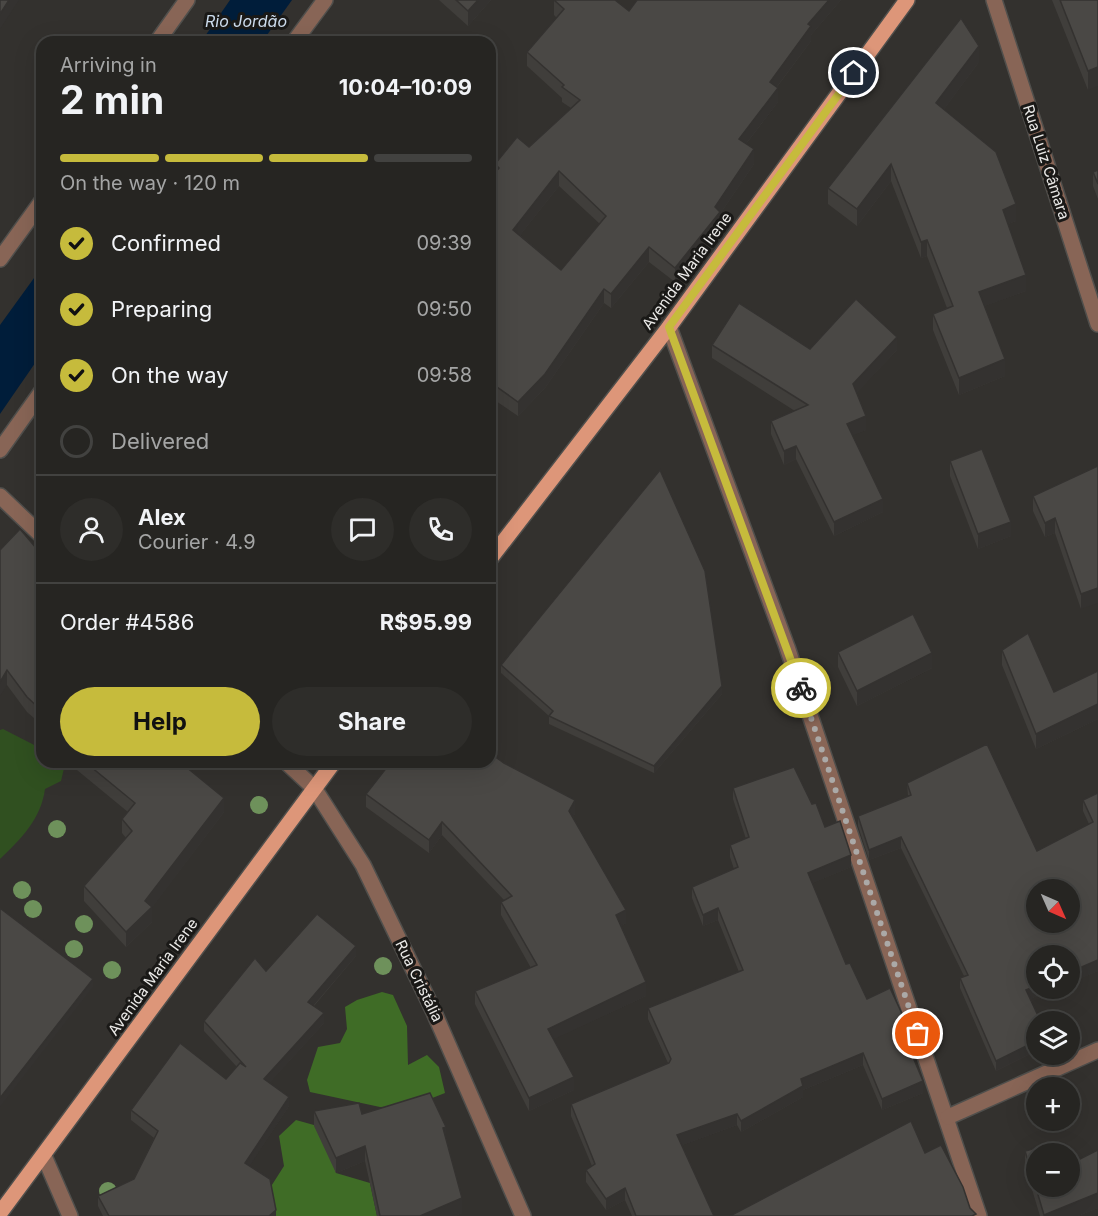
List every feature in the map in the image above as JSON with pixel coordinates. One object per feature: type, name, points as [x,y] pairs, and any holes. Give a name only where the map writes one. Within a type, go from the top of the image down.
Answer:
[{"type":"main road","name":"Avenida Maria Irene","points":[[496,551],[669,327],[907,0]]},
{"type":"main road","name":"Avenida Maria Irene","points":[[0,1213],[329,768]]},
{"type":"street","points":[[161,36],[188,0]]},
{"type":"street","points":[[298,36],[325,0]]},
{"type":"street","name":"Rua Luiz Câmara","points":[[994,0],[1098,324]]},
{"type":"street","points":[[0,259],[36,209]]},
{"type":"street","points":[[669,327],[787,647],[980,1216]]},
{"type":"street","points":[[0,450],[36,399]]},
{"type":"street","points":[[0,496],[36,530]]},
{"type":"street","name":"Rua Cristália","points":[[292,768],[314,788],[363,866],[428,999],[523,1216]]},
{"type":"street","points":[[948,1117],[1098,1050]]},
{"type":"street","points":[[44,1156],[70,1216]]},
{"type":"green space","points":[[3,729],[36,746],[36,768],[64,768],[61,781],[45,789],[39,810],[29,828],[0,859],[0,730]]},
{"type":"green space","points":[[382,992],[393,995],[407,1026],[408,1065],[427,1055],[439,1067],[445,1093],[412,1106],[380,1107],[310,1092],[307,1080],[318,1047],[340,1043],[347,1029],[345,1007],[357,1000]]},
{"type":"green space","points":[[296,1120],[321,1127],[336,1173],[370,1183],[377,1216],[275,1216],[270,1188],[284,1166],[279,1136]]},
{"type":"water","name":"Rio Jordão","points":[[230,0],[292,0],[266,36],[205,36]]},
{"type":"water","points":[[36,275],[36,362],[0,414],[0,325]]},
{"type":"building","points":[[0,0],[9,0],[0,14]]},
{"type":"building","points":[[456,0],[478,0],[468,11]]},
{"type":"building","points":[[554,0],[615,0],[629,11],[637,0],[829,0],[808,24],[811,26],[770,82],[778,88],[739,139],[754,149],[715,207],[720,212],[675,268],[649,247],[611,294],[604,289],[545,374],[518,402],[496,386],[496,171],[499,168],[496,163],[517,137],[529,147],[580,100],[562,87],[564,85],[527,52],[564,9]],"holes":[[[559,171],[606,216],[561,270],[513,230]]]},
{"type":"building","points":[[1060,0],[1098,0],[1098,67],[1088,71]]},
{"type":"building","points":[[961,18],[979,46],[936,103],[996,152],[1016,204],[1003,210],[1026,275],[979,292],[1005,359],[959,378],[933,314],[953,306],[927,240],[921,242],[891,164],[857,209],[828,188]]},
{"type":"building","points":[[1098,170],[1098,184],[1093,172]]},
{"type":"building","points":[[856,299],[897,337],[853,384],[866,416],[847,424],[883,499],[834,522],[796,446],[784,451],[771,421],[808,405],[712,345],[739,303],[810,349]]},
{"type":"building","points":[[982,449],[1011,522],[978,534],[950,461]]},
{"type":"building","points":[[1098,466],[1098,588],[1081,594],[1055,518],[1045,523],[1033,496]]},
{"type":"building","points":[[660,470],[705,571],[722,686],[654,766],[549,716],[553,711],[501,665]]},
{"type":"building","points":[[20,529],[36,548],[36,705],[7,670],[0,682],[0,550]]},
{"type":"building","points":[[913,614],[932,653],[857,691],[838,652]]},
{"type":"building","points":[[1028,633],[1054,692],[1098,671],[1098,704],[1036,734],[1002,650]]},
{"type":"building","points":[[987,744],[1037,851],[1093,822],[1083,800],[1098,793],[1098,960],[1080,968],[1080,945],[1026,945],[1026,999],[1030,999],[1036,1011],[1026,1011],[1026,1046],[996,1061],[960,978],[968,975],[901,837],[869,850],[858,816],[911,795],[907,783]]},
{"type":"building","points":[[496,757],[575,800],[569,811],[626,910],[616,915],[646,982],[548,1029],[574,1077],[529,1098],[475,991],[537,965],[501,902],[512,896],[442,822],[429,840],[366,794],[386,768],[496,768]]},
{"type":"building","points":[[794,767],[812,804],[816,803],[825,827],[840,821],[851,855],[808,873],[846,964],[850,963],[867,999],[890,988],[903,1016],[897,1019],[923,1081],[882,1099],[863,1053],[801,1079],[803,1086],[741,1121],[737,1114],[677,1135],[714,1216],[636,1216],[625,1188],[606,1199],[586,1170],[595,1164],[571,1104],[669,1063],[671,1059],[648,1008],[743,970],[718,908],[703,915],[692,887],[738,867],[730,845],[749,837],[733,788]]},
{"type":"building","points":[[92,768],[187,768],[224,798],[145,901],[152,907],[126,932],[84,886],[132,831],[122,819],[135,803]]},
{"type":"building","points":[[0,908],[93,979],[0,1098]]},
{"type":"building","points":[[317,914],[356,946],[308,1002],[324,1013],[264,1079],[289,1097],[245,1163],[270,1179],[276,1210],[269,1216],[109,1216],[98,1196],[134,1179],[158,1131],[131,1110],[180,1043],[226,1079],[240,1063],[246,1067],[204,1021],[255,958],[266,971]]},
{"type":"building","points":[[430,1093],[446,1127],[443,1128],[462,1198],[420,1216],[380,1216],[365,1146],[336,1158],[314,1111],[359,1103],[362,1114]]},
{"type":"building","points":[[911,1121],[925,1153],[941,1145],[963,1187],[970,1208],[976,1214],[972,1216],[730,1216]]},
{"type":"building","points":[[1098,1150],[1098,1193],[1044,1215],[1039,1197],[1080,1197],[1080,1159]]},
{"type":"way so far","points":[[801,688],[918,1034]]},
{"type":"route","points":[[801,688],[669,327],[854,73]]}]
